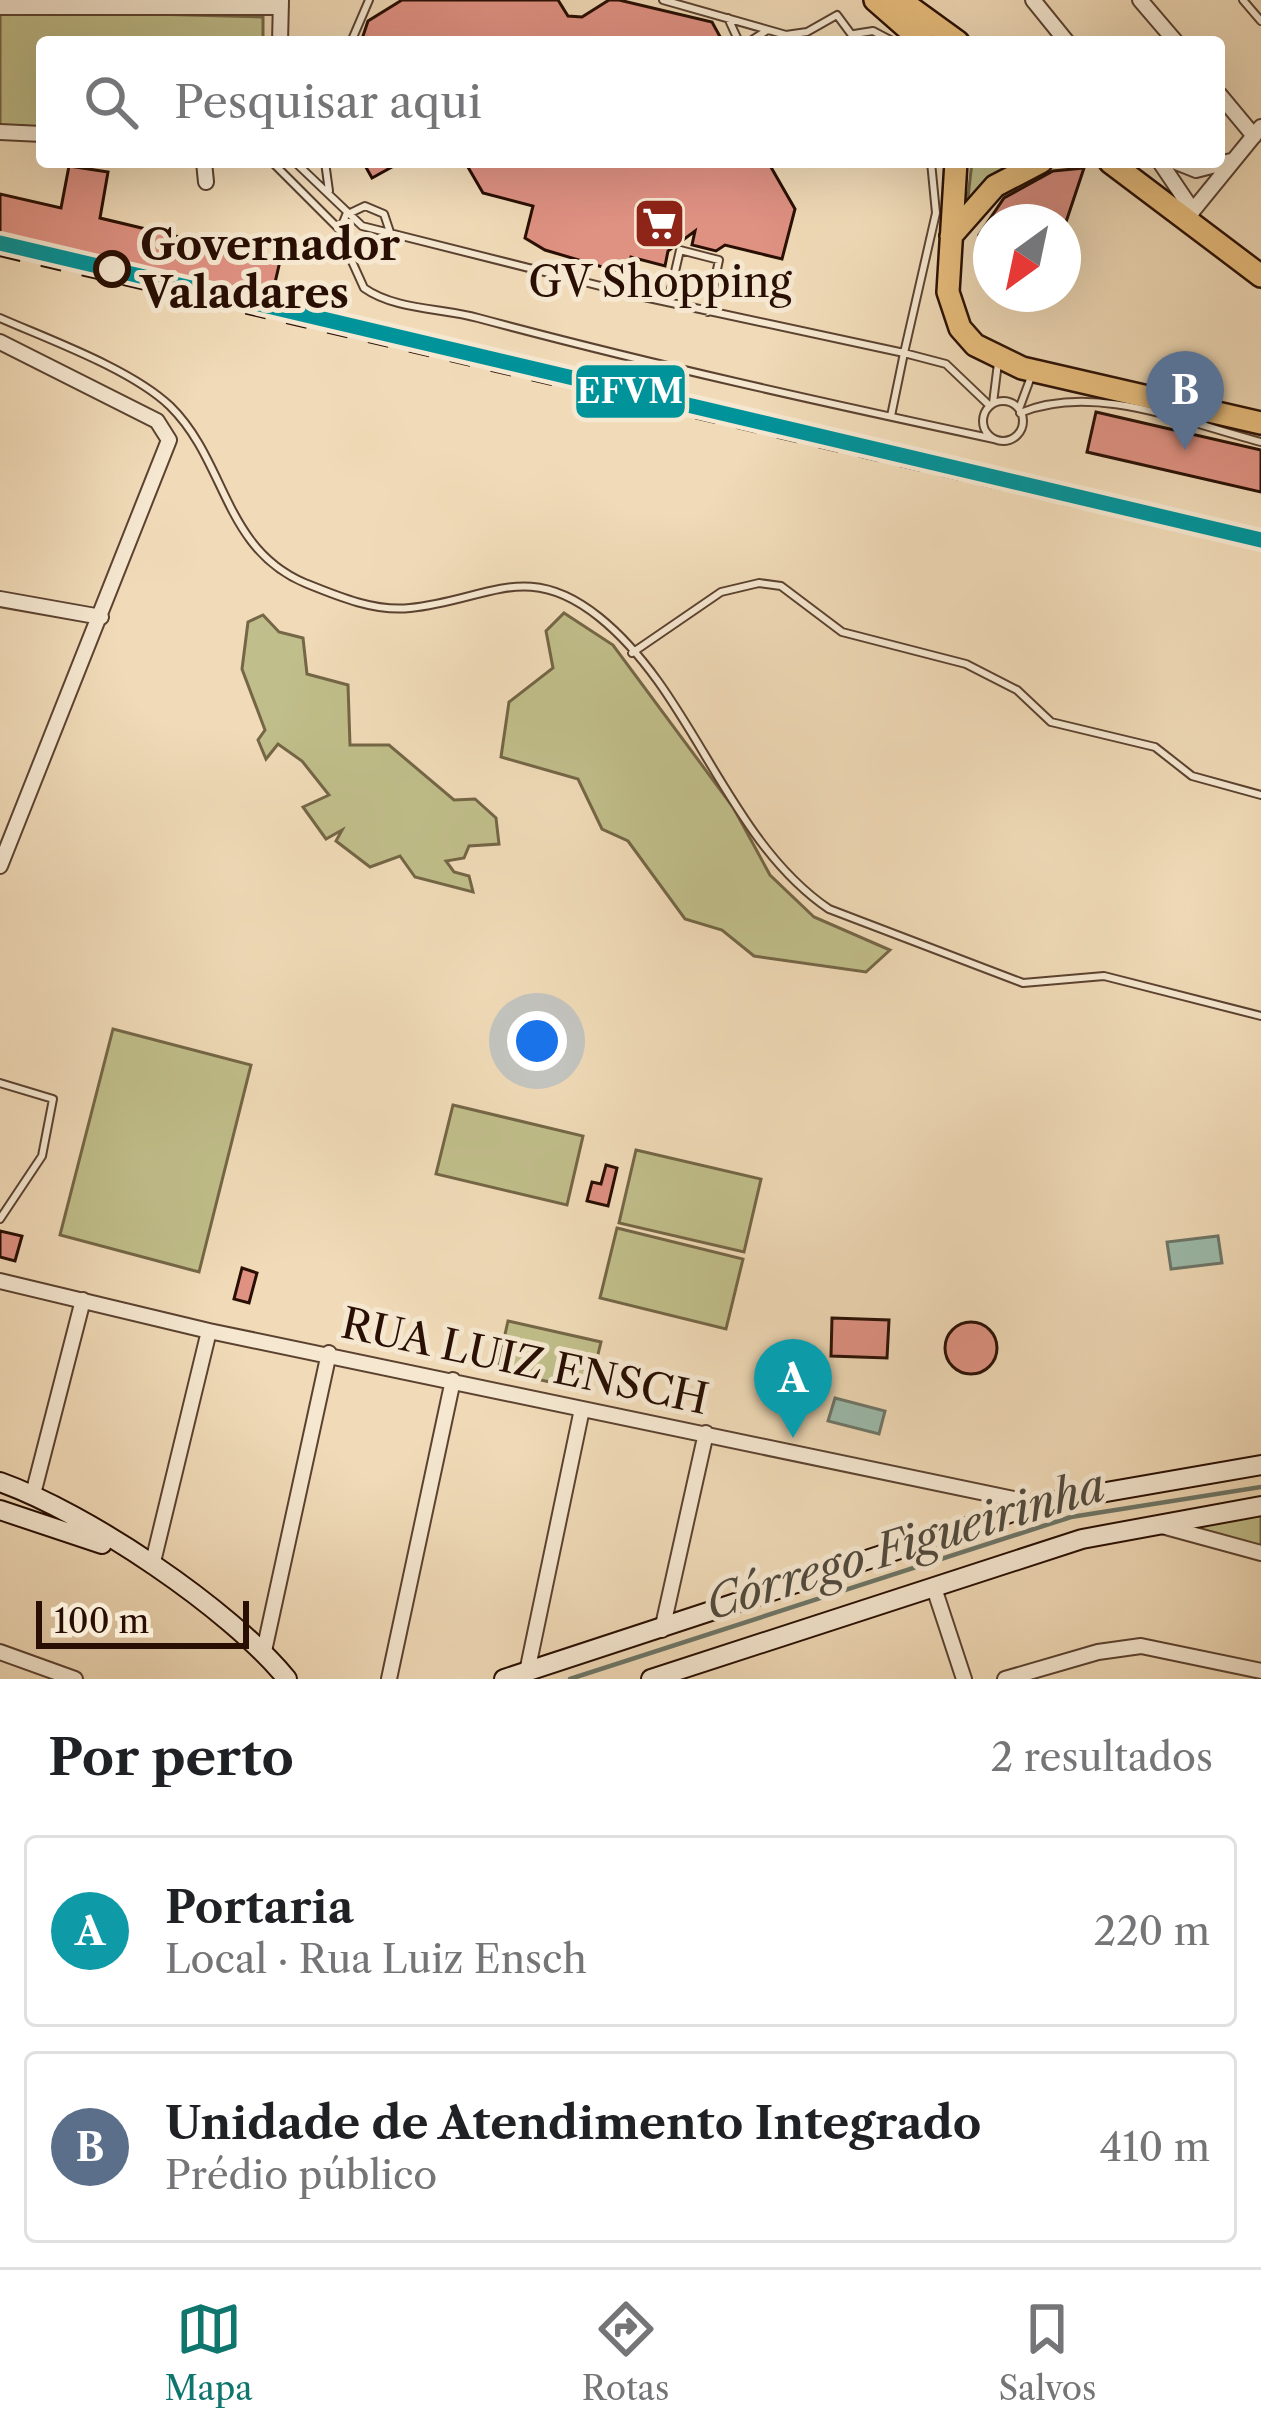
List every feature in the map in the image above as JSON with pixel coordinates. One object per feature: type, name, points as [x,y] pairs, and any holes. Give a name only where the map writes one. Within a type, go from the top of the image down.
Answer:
[{"type":"main road","points":[[875,0],[915,36]]},
{"type":"main road","points":[[900,0],[950,36]]},
{"type":"main road","points":[[956,168],[950,237],[952,312],[967,338],[998,359],[1034,370],[1261,423]]},
{"type":"main road","points":[[950,237],[995,186],[1030,168]]},
{"type":"main road","points":[[1119,168],[1189,215],[1261,276]]},
{"type":"main road","points":[[504,1679],[1036,1504],[1261,1465]]},
{"type":"main road","points":[[146,1562],[3,1510],[7,1485],[33,1494],[146,1562],[264,1651],[286,1679]]},
{"type":"main road","points":[[651,1679],[1082,1539],[1261,1506]]},
{"type":"street","points":[[1033,0],[1062,36]]},
{"type":"street","points":[[1140,0],[1171,36]]},
{"type":"street","points":[[0,7],[281,4],[280,36]]},
{"type":"street","points":[[1225,100],[1258,132],[1225,168]]},
{"type":"street","points":[[0,132],[36,134]]},
{"type":"street","points":[[1225,162],[1231,160]]},
{"type":"street","points":[[205,168],[206,182]]},
{"type":"street","points":[[1163,168],[1189,215],[1225,168]]},
{"type":"street","points":[[0,342],[157,421],[168,433],[168,447],[144,494],[101,616],[0,866]]},
{"type":"street","points":[[0,599],[101,616]]},
{"type":"street","name":"RUA LUIZ ENSCH","points":[[0,1281],[209,1331],[329,1352],[1036,1504]]},
{"type":"street","points":[[33,1494],[83,1300]]},
{"type":"street","points":[[146,1562],[209,1331]]},
{"type":"street","points":[[264,1651],[329,1352]]},
{"type":"street","points":[[389,1679],[453,1380]]},
{"type":"street","points":[[527,1672],[582,1409]]},
{"type":"street","points":[[662,1630],[706,1433]]},
{"type":"street","points":[[1156,1524],[1261,1553]]},
{"type":"street","points":[[934,1588],[964,1679]]},
{"type":"street","points":[[1004,1679],[1098,1652],[1141,1646],[1261,1671]]},
{"type":"street","points":[[0,1652],[75,1679]]},
{"type":"lane","points":[[354,36],[369,0]]},
{"type":"lane","points":[[663,0],[799,35],[837,15]]},
{"type":"lane","points":[[836,0],[837,15],[853,36]]},
{"type":"lane","points":[[1244,0],[1261,21]]},
{"type":"lane","points":[[728,18],[736,36]]},
{"type":"lane","points":[[758,36],[768,30]]},
{"type":"lane","points":[[278,168],[340,230],[364,288],[388,300],[474,317],[661,368],[994,439],[1018,434],[1020,411],[1034,370]]},
{"type":"lane","points":[[302,168],[346,215],[391,235],[708,312],[904,353],[959,372],[992,405]]},
{"type":"lane","points":[[326,168],[329,194]]},
{"type":"lane","points":[[892,416],[936,213],[932,168]]},
{"type":"lane","points":[[345,246],[367,256],[383,250],[391,235],[388,220],[372,207],[346,215]]},
{"type":"lane","points":[[340,230],[346,215]]},
{"type":"lane","points":[[668,302],[680,250],[719,260],[708,312]]},
{"type":"lane","points":[[0,318],[130,380],[171,407],[221,487],[242,537],[282,572],[370,606],[409,609],[530,583],[573,598],[604,621],[632,653],[772,854],[805,893],[829,909],[1022,983],[1104,976],[1261,1016]]},
{"type":"lane","points":[[994,439],[983,423],[992,405],[998,359]]},
{"type":"lane","points":[[1020,411],[1072,401],[1110,404],[1261,442]]},
{"type":"lane","points":[[992,405],[1009,402],[1020,411]]},
{"type":"lane","points":[[632,653],[721,592],[759,583],[781,586],[842,632],[966,664],[1017,690],[1051,722],[1155,747],[1192,776],[1261,795]]},
{"type":"lane","points":[[0,1083],[53,1100],[42,1156],[0,1220]]},
{"type":"shaded area","points":[[0,10],[263,17],[263,36],[36,36],[36,127],[0,125]]},
{"type":"shaded area","points":[[971,168],[1011,168],[967,206]]},
{"type":"shaded area","points":[[564,613],[613,645],[733,807],[770,875],[814,917],[890,950],[866,972],[754,956],[722,930],[685,919],[628,841],[602,829],[578,779],[501,757],[509,702],[553,668],[546,631]]},
{"type":"shaded area","points":[[263,615],[279,632],[303,638],[307,674],[348,685],[350,745],[389,745],[454,800],[475,799],[496,818],[499,844],[469,846],[464,858],[446,861],[454,872],[469,876],[473,892],[415,877],[400,856],[370,867],[336,841],[342,830],[326,839],[303,807],[329,795],[302,761],[278,744],[266,759],[258,740],[265,730],[242,669],[248,622]]},
{"type":"shaded area","points":[[113,1029],[251,1065],[199,1272],[60,1235]]},
{"type":"shaded area","points":[[453,1105],[583,1136],[567,1205],[436,1174]]},
{"type":"shaded area","points":[[636,1150],[761,1179],[744,1252],[619,1223]]},
{"type":"shaded area","points":[[617,1228],[743,1259],[726,1329],[600,1298]]},
{"type":"shaded area","points":[[1218,1236],[1222,1263],[1171,1269],[1167,1242]]},
{"type":"shaded area","points":[[508,1321],[601,1342],[589,1391],[497,1370]]},
{"type":"shaded area","points":[[835,1398],[885,1411],[879,1434],[828,1421]]},
{"type":"shaded area","points":[[1261,1512],[1261,1548],[1181,1525]]},
{"type":"building","points":[[402,0],[558,0],[568,16],[582,17],[609,0],[619,0],[712,22],[720,36],[363,36],[368,21]]},
{"type":"building","points":[[69,168],[108,172],[100,218],[280,261],[271,300],[0,235],[0,194],[61,208]]},
{"type":"building","points":[[366,168],[390,168],[372,178]]},
{"type":"building","name":"GV Shopping","points":[[468,168],[771,168],[795,209],[782,259],[725,245],[716,251],[692,245],[695,231],[668,251],[665,266],[631,257],[628,268],[619,272],[545,250],[525,238],[533,206],[483,193]]},
{"type":"building","points":[[1084,168],[1072,204],[1000,204],[1004,198],[1053,171]]},
{"type":"building","points":[[1096,412],[1261,450],[1261,492],[1087,452]]},
{"type":"building","points":[[606,1165],[617,1168],[608,1206],[587,1201],[592,1182],[601,1184]]},
{"type":"building","points":[[0,1231],[22,1236],[15,1261],[0,1257]]},
{"type":"building","points":[[242,1268],[257,1273],[249,1303],[234,1299]]},
{"type":"building","points":[[832,1318],[889,1320],[887,1358],[831,1356]]},
{"type":"building","points":[[971,1322],[989,1330],[997,1348],[989,1366],[971,1374],[953,1366],[945,1348],[953,1330]]},
{"type":"waterway","name":"Córrego Figueirinha","points":[[570,1679],[1071,1517],[1261,1487]]},
{"type":"railway","points":[[0,255],[1261,549]]},
{"type":"transit line","name":"EFVM","points":[[0,243],[1261,540]]},
{"type":"place","name":"GV Shopping","points":[[660,223]]},
{"type":"place","name":"Governador Valadares","points":[[112,269]]},
{"type":"place","name":"Unidade de Atendimento Integrado","points":[[1185,450]]},
{"type":"place","name":"Portaria","points":[[793,1438]]}]
